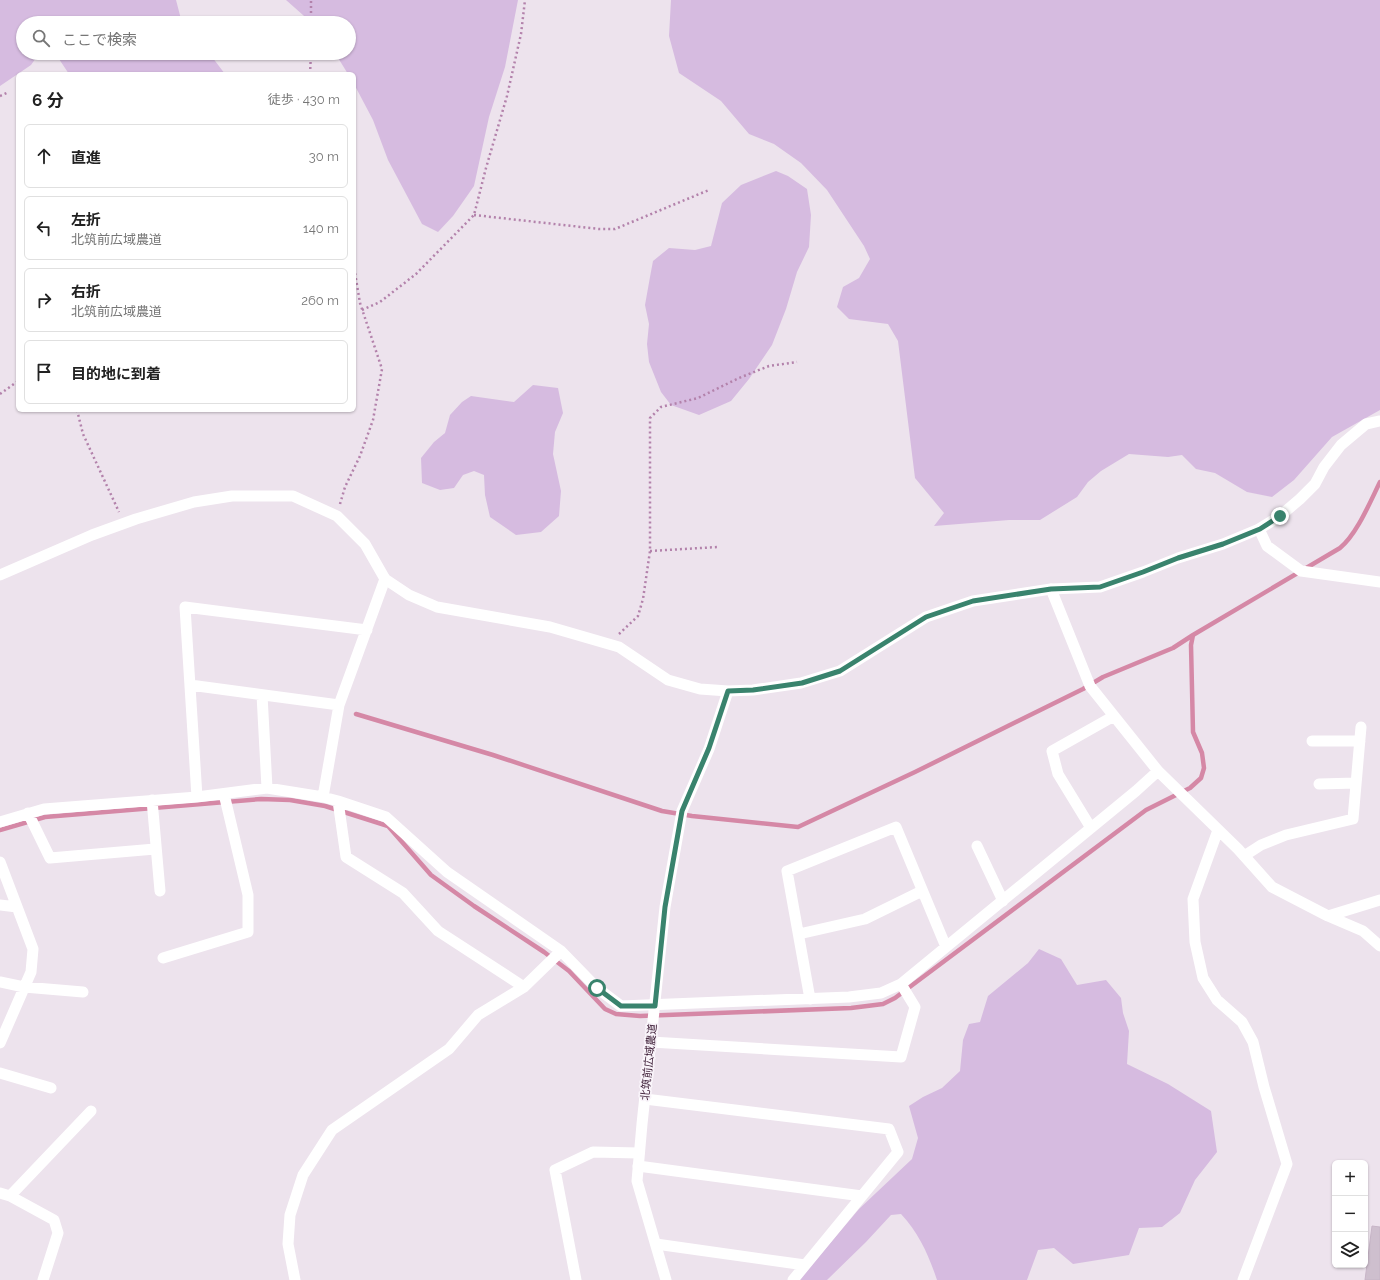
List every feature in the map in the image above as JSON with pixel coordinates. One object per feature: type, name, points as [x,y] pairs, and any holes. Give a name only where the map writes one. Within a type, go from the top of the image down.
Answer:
[{"type":"street","points":[[0,576],[92,535],[124,523],[194,502],[232,496],[293,496],[337,516],[365,544],[385,579],[409,595],[437,607],[550,627],[619,647],[668,680],[700,689],[728,691],[753,690],[802,683],[840,671],[926,617],[973,601],[1051,589],[1100,587],[1178,558],[1223,544],[1260,529],[1280,516],[1315,484],[1324,467],[1341,445],[1366,424],[1380,421]]},
{"type":"street","points":[[1260,529],[1267,546],[1301,571],[1380,582]]},
{"type":"street","points":[[323,797],[339,705],[385,579]]},
{"type":"street","points":[[1051,589],[1090,686],[1158,771],[1244,856],[1272,887],[1328,916],[1363,931],[1380,946]]},
{"type":"street","points":[[197,797],[185,607],[367,630]]},
{"type":"street","points":[[190,685],[339,705]]},
{"type":"street","name":"北筑前広域農道","points":[[666,1280],[637,1181],[639,1153],[665,907],[682,811],[709,748],[728,691]]},
{"type":"street","points":[[262,695],[267,788]]},
{"type":"street","points":[[1091,828],[1058,774],[1052,751],[1114,716]]},
{"type":"street","points":[[1244,856],[1261,845],[1286,835],[1352,819],[1361,727]]},
{"type":"street","points":[[1312,741],[1360,741]]},
{"type":"street","points":[[0,822],[44,809],[197,797],[267,788],[323,797],[338,801],[386,817],[447,872],[561,951],[597,988],[621,1006],[655,1006],[849,997],[881,993],[901,984],[1136,791],[1158,771]]},
{"type":"street","points":[[1318,784],[1356,783]]},
{"type":"street","points":[[163,958],[248,932],[248,895],[224,794]]},
{"type":"street","points":[[152,800],[155,849],[160,891]]},
{"type":"street","points":[[338,801],[346,857],[403,893],[438,930],[524,987]]},
{"type":"street","points":[[28,813],[50,858],[155,849]]},
{"type":"street","points":[[810,999],[787,871],[896,827],[946,947]]},
{"type":"street","points":[[1218,830],[1193,899],[1196,949],[1202,978],[1217,1000],[1242,1022],[1253,1042],[1264,1087],[1287,1164],[1243,1280]]},
{"type":"street","points":[[976,846],[1003,901]]},
{"type":"street","points":[[0,862],[33,950],[31,972],[0,1043]]},
{"type":"street","points":[[799,934],[865,919],[922,891]]},
{"type":"street","points":[[1328,916],[1380,900]]},
{"type":"street","points":[[0,905],[17,906]]},
{"type":"street","points":[[295,1280],[288,1244],[290,1215],[303,1175],[332,1130],[449,1049],[478,1015],[524,987],[561,951]]},
{"type":"street","points":[[0,982],[24,987],[83,992]]},
{"type":"street","points":[[651,1042],[901,1057],[915,1007],[901,984]]},
{"type":"street","points":[[0,1073],[51,1088]]},
{"type":"street","points":[[645,1099],[889,1130],[898,1152],[793,1280]]},
{"type":"street","points":[[42,1280],[58,1233],[54,1220],[5,1194],[91,1111]]},
{"type":"street","points":[[576,1280],[555,1170],[593,1152],[639,1153]]},
{"type":"street","points":[[638,1166],[862,1196]]},
{"type":"street","points":[[656,1244],[805,1265]]},
{"type":"path","points":[[311,0],[311,16]]},
{"type":"path","points":[[362,310],[380,302],[416,274],[474,215],[507,96],[521,34],[525,0]]},
{"type":"path","points":[[310,60],[310,72]]},
{"type":"path","points":[[0,96],[9,92]]},
{"type":"path","points":[[474,215],[599,229],[615,229],[709,190]]},
{"type":"path","points":[[337,516],[345,487],[360,456],[373,420],[382,369],[362,310],[356,278]]},
{"type":"path","points":[[609,645],[638,616],[643,599],[650,551],[650,418],[662,407],[698,398],[739,378],[769,366],[797,362]]},
{"type":"path","points":[[0,394],[16,382]]},
{"type":"path","points":[[78,412],[84,434],[124,523]]},
{"type":"path","points":[[650,551],[718,547]]},
{"type":"shaded area","points":[[0,0],[176,0],[180,16],[16,16],[16,60],[34,60],[31,65],[21,72],[16,72],[16,75],[0,86]]},
{"type":"shaded area","points":[[286,0],[518,0],[505,67],[489,117],[474,186],[453,216],[438,232],[422,224],[388,160],[373,120],[356,88],[356,72],[347,72],[339,60],[356,60],[356,16],[304,16]]},
{"type":"shaded area","points":[[671,0],[1380,0],[1380,410],[1332,437],[1294,480],[1272,497],[1247,492],[1215,473],[1196,469],[1182,455],[1168,457],[1129,454],[1101,471],[1088,482],[1077,497],[1040,520],[1009,520],[934,526],[944,513],[915,478],[898,341],[888,324],[849,319],[837,307],[843,287],[859,278],[870,259],[864,246],[827,190],[801,163],[774,144],[749,134],[721,101],[679,73],[669,36]]},
{"type":"shaded area","points":[[60,60],[214,60],[223,72],[68,72]]},
{"type":"shaded area","points":[[776,171],[788,176],[807,189],[811,215],[809,247],[797,272],[786,309],[772,345],[749,379],[731,401],[699,415],[671,405],[661,392],[649,362],[647,344],[649,324],[645,305],[653,261],[669,248],[695,250],[711,246],[722,203],[741,185]]},
{"type":"shaded area","points":[[533,385],[558,388],[563,413],[555,432],[553,454],[561,491],[559,516],[541,532],[516,535],[490,517],[485,495],[484,475],[474,471],[463,475],[454,488],[440,490],[422,483],[421,458],[434,442],[445,433],[450,415],[462,402],[471,396],[514,402]]},
{"type":"shaded area","points":[[1039,949],[1061,959],[1077,985],[1106,980],[1121,998],[1123,1013],[1129,1031],[1127,1064],[1168,1084],[1211,1111],[1217,1152],[1195,1180],[1180,1213],[1162,1227],[1139,1228],[1129,1255],[1073,1264],[1054,1248],[1038,1250],[1027,1280],[937,1280],[931,1262],[913,1229],[901,1214],[891,1215],[827,1280],[799,1280],[859,1209],[912,1159],[918,1138],[909,1106],[942,1088],[960,1071],[963,1040],[969,1024],[980,1022],[988,996],[1028,963]]},
{"type":"building","points":[[1372,1226],[1380,1227],[1380,1280],[1365,1280],[1367,1268],[1368,1268]]},
{"type":"waterway","points":[[0,830],[45,817],[261,799],[290,800],[325,806],[388,826],[431,875],[474,906],[544,952],[569,971],[605,1009],[616,1014],[640,1016],[851,1008],[883,1004],[895,998],[1146,810],[1190,788],[1201,778],[1204,768],[1202,753],[1193,732],[1191,645],[1193,635],[1340,548],[1352,535],[1380,482]]},
{"type":"waterway","points":[[356,714],[493,755],[662,811],[692,816],[798,827],[915,772],[1083,689],[1103,677],[1173,648],[1193,635]]},
{"type":"route","points":[[597,988],[621,1006],[655,1006],[665,907],[682,811],[709,748],[728,691],[753,690],[802,683],[840,671],[926,617],[973,601],[1051,589],[1100,587],[1178,558],[1223,544],[1260,529],[1280,516]]}]
